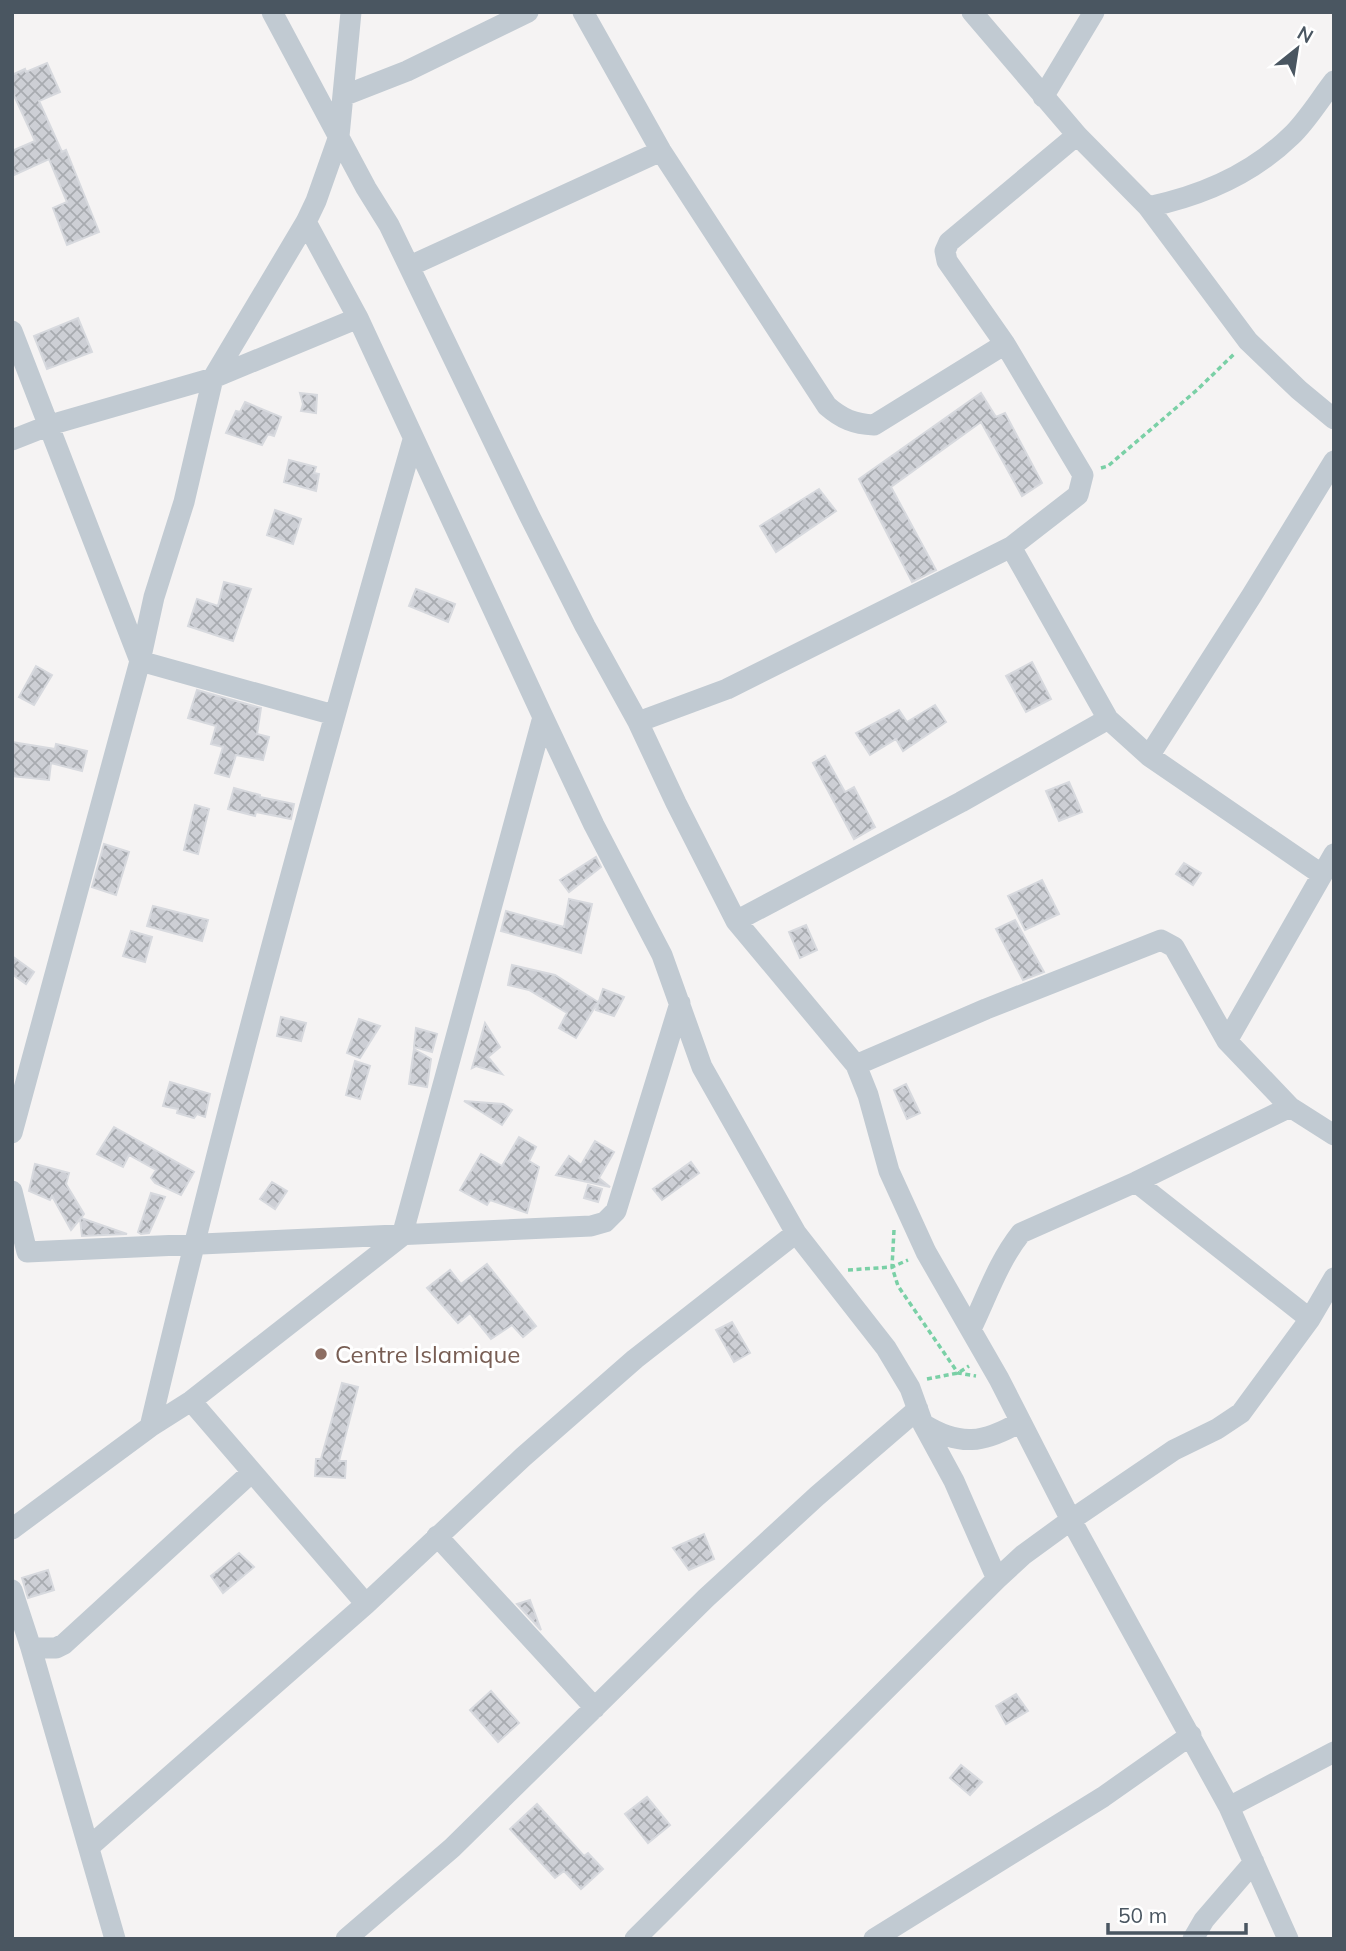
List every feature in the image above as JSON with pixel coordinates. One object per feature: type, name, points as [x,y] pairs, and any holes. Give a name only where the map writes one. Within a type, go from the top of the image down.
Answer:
[{"type":"street","points":[[272,12],[410,266],[529,515],[585,626],[638,722],[736,921],[856,1065],[868,1095],[889,1171],[926,1252],[999,1379],[1071,1520],[1191,1735],[1228,1807],[1288,1939]]},
{"type":"street","points":[[12,1133],[140,661],[154,597],[184,502],[213,378],[316,201],[339,136],[351,12]]},
{"type":"street","points":[[343,96],[407,71],[528,12]]},
{"type":"street","points":[[583,12],[661,151],[827,406],[839,417],[856,424],[874,425],[1004,344]]},
{"type":"street","points":[[972,12],[1077,135],[1148,207],[1248,341],[1334,419]]},
{"type":"street","points":[[1043,97],[1094,12]]},
{"type":"street","points":[[1148,207],[1204,191],[1250,170],[1292,135],[1334,81]]},
{"type":"street","points":[[638,722],[727,689],[1011,547],[1078,495],[1083,475],[1004,344],[947,261],[945,251],[949,242],[1077,135]]},
{"type":"street","points":[[410,266],[661,151]]},
{"type":"street","points":[[306,222],[358,318],[594,825],[662,955],[702,1067],[796,1233],[886,1348],[910,1388],[997,1579]]},
{"type":"street","points":[[12,440],[50,425],[213,378],[358,318]]},
{"type":"street","points":[[12,331],[140,661]]},
{"type":"street","points":[[150,1427],[192,1245],[334,715],[413,440]]},
{"type":"street","points":[[1149,756],[1334,461]]},
{"type":"street","points":[[1011,547],[1108,719],[1149,756],[1321,874]]},
{"type":"street","points":[[140,661],[334,715]]},
{"type":"street","points":[[12,1529],[150,1427],[191,1401],[402,1236],[543,718]]},
{"type":"street","points":[[736,921],[961,802],[1108,719]]},
{"type":"street","points":[[1227,1041],[1334,854]]},
{"type":"street","points":[[856,1065],[999,1004],[1161,940],[1174,947],[1227,1041],[1290,1107],[1334,1135]]},
{"type":"street","points":[[12,1191],[20,1257],[192,1245],[591,1226],[605,1222],[615,1210],[680,1003]]},
{"type":"street","points":[[971,1329],[999,1267],[1021,1233],[1136,1182],[1290,1107]]},
{"type":"street","points":[[1136,1182],[1310,1319]]},
{"type":"street","points":[[89,1847],[366,1604],[437,1536],[635,1359],[796,1233]]},
{"type":"street","points":[[635,1939],[1023,1555],[1174,1450],[1217,1429],[1241,1412],[1310,1319],[1334,1278]]},
{"type":"street","points":[[191,1401],[366,1604]]},
{"type":"street","points":[[921,1416],[942,1436],[960,1440],[996,1436],[1020,1422]]},
{"type":"street","points":[[346,1939],[452,1848],[706,1598],[817,1496],[921,1416]]},
{"type":"street","points":[[31,1648],[56,1648],[64,1644],[253,1472]]},
{"type":"street","points":[[437,1536],[595,1708]]},
{"type":"street","points":[[12,1590],[115,1939]]},
{"type":"street","points":[[874,1939],[1103,1797],[1191,1735]]},
{"type":"street","points":[[1228,1807],[1334,1752]]},
{"type":"street","points":[[1193,1939],[1204,1920],[1254,1863]]},
{"type":"path","points":[[1083,475],[1108,466],[1197,390],[1248,341]]},
{"type":"path","points":[[894,1229],[892,1267],[898,1286],[958,1373]]},
{"type":"path","points":[[822,1268],[858,1270],[892,1267],[926,1252]]},
{"type":"path","points":[[958,1373],[984,1356]]},
{"type":"path","points":[[910,1388],[928,1378],[958,1373],[999,1379]]},
{"type":"building","points":[[47,63],[60,92],[39,101],[62,152],[66,150],[99,232],[67,245],[53,208],[67,202],[49,159],[12,176],[12,151],[35,141],[12,91],[12,75]]},
{"type":"building","points":[[78,318],[92,352],[47,369],[34,336]]},
{"type":"building","points":[[300,393],[317,395],[316,413],[301,411],[303,404]]},
{"type":"building","points":[[981,393],[996,417],[1005,413],[1042,483],[1022,496],[981,422],[891,487],[936,570],[912,582],[859,479]]},
{"type":"building","points":[[245,402],[281,417],[274,436],[268,434],[262,445],[226,433],[236,411],[240,412]]},
{"type":"building","points":[[289,460],[316,467],[314,473],[319,474],[316,491],[284,482]]},
{"type":"building","points":[[819,489],[836,511],[776,552],[760,526]]},
{"type":"building","points":[[275,510],[301,519],[293,544],[267,535]]},
{"type":"building","points":[[224,582],[251,589],[233,641],[188,626],[197,599],[218,606]]},
{"type":"building","points":[[416,589],[455,604],[448,622],[409,606]]},
{"type":"building","points":[[1032,662],[1051,699],[1026,712],[1006,676]]},
{"type":"building","points":[[36,666],[52,675],[34,705],[19,697]]},
{"type":"building","points":[[197,690],[261,708],[257,734],[269,737],[263,760],[236,755],[229,777],[215,773],[223,747],[211,744],[216,726],[188,718]]},
{"type":"building","points":[[935,705],[946,722],[903,751],[896,739],[870,755],[856,733],[899,710],[907,722]]},
{"type":"building","points":[[12,742],[55,749],[56,744],[87,751],[82,771],[51,763],[49,780],[12,776]]},
{"type":"building","points":[[825,756],[845,792],[854,787],[875,827],[854,839],[813,763]]},
{"type":"building","points":[[1069,782],[1082,812],[1059,821],[1046,791]]},
{"type":"building","points":[[234,788],[294,804],[291,819],[256,812],[255,816],[228,809]]},
{"type":"building","points":[[195,805],[209,809],[198,854],[184,850]]},
{"type":"building","points":[[104,844],[129,852],[116,895],[92,887]]},
{"type":"building","points":[[596,857],[601,867],[569,892],[560,880]]},
{"type":"building","points":[[1184,863],[1201,873],[1193,885],[1176,874]]},
{"type":"building","points":[[1042,880],[1059,914],[1025,930],[1008,896]]},
{"type":"building","points":[[569,899],[592,904],[581,953],[501,931],[506,911],[564,927]]},
{"type":"building","points":[[153,906],[208,920],[202,941],[147,926]]},
{"type":"building","points":[[1015,920],[1044,972],[1023,980],[996,929]]},
{"type":"building","points":[[806,925],[817,950],[800,958],[789,932]]},
{"type":"building","points":[[131,931],[152,937],[145,962],[123,956]]},
{"type":"building","points":[[12,956],[34,972],[26,984],[12,974]]},
{"type":"building","points":[[512,965],[555,975],[598,1002],[576,1038],[559,1028],[567,1013],[529,990],[508,985]]},
{"type":"building","points":[[603,989],[624,997],[614,1016],[596,1010]]},
{"type":"building","points":[[281,1017],[306,1023],[301,1041],[277,1036]]},
{"type":"building","points":[[359,1019],[380,1026],[360,1058],[347,1053]]},
{"type":"building","points":[[485,1023],[500,1047],[488,1057],[502,1074],[476,1066],[472,1068]]},
{"type":"building","points":[[416,1028],[437,1034],[432,1052],[414,1047]]},
{"type":"building","points":[[414,1049],[431,1059],[427,1087],[409,1084]]},
{"type":"building","points":[[355,1061],[370,1066],[360,1099],[346,1095]]},
{"type":"building","points":[[170,1082],[210,1094],[205,1117],[197,1114],[194,1118],[177,1113],[178,1109],[163,1106]]},
{"type":"building","points":[[906,1084],[920,1113],[907,1119],[894,1090]]},
{"type":"building","points":[[464,1101],[503,1104],[512,1110],[502,1125]]},
{"type":"building","points":[[114,1127],[194,1172],[181,1195],[155,1183],[151,1178],[156,1170],[129,1155],[123,1167],[97,1154]]},
{"type":"building","points":[[519,1137],[536,1147],[529,1161],[539,1167],[527,1213],[490,1200],[487,1205],[460,1190],[481,1154],[502,1166]]},
{"type":"building","points":[[595,1141],[614,1152],[599,1178],[610,1187],[556,1175],[569,1156],[581,1165]]},
{"type":"building","points":[[691,1162],[699,1173],[662,1200],[653,1189]]},
{"type":"building","points":[[35,1164],[69,1173],[66,1184],[84,1214],[81,1218],[127,1234],[82,1236],[80,1219],[71,1230],[52,1196],[50,1200],[29,1191]]},
{"type":"building","points":[[272,1182],[287,1191],[275,1209],[260,1199]]},
{"type":"building","points":[[588,1185],[602,1189],[598,1202],[584,1198]]},
{"type":"building","points":[[151,1193],[165,1197],[149,1233],[141,1234],[138,1232]]},
{"type":"building","points":[[487,1264],[536,1326],[523,1337],[512,1325],[491,1339],[470,1313],[458,1323],[427,1288],[450,1270],[461,1284]]},
{"type":"building","points":[[732,1322],[750,1353],[734,1362],[716,1330]]},
{"type":"building","points":[[342,1383],[358,1387],[339,1461],[346,1461],[345,1478],[315,1476],[316,1459],[321,1459]]},
{"type":"building","points":[[704,1534],[714,1559],[689,1570],[673,1548]]},
{"type":"building","points":[[239,1553],[254,1567],[223,1593],[211,1576]]},
{"type":"building","points":[[48,1570],[54,1590],[28,1598],[22,1578]]},
{"type":"building","points":[[530,1600],[541,1630],[517,1604]]},
{"type":"building","points":[[491,1691],[519,1723],[498,1742],[470,1710]]},
{"type":"building","points":[[1016,1694],[1028,1711],[1006,1724],[996,1706]]},
{"type":"building","points":[[961,1765],[982,1782],[970,1795],[950,1778]]},
{"type":"building","points":[[647,1797],[670,1825],[648,1843],[625,1814]]},
{"type":"building","points":[[537,1804],[584,1856],[588,1853],[603,1869],[581,1889],[564,1871],[555,1878],[510,1829]]},
{"type":"place","name":"Centre Islamique","points":[[321,1354]]}]
